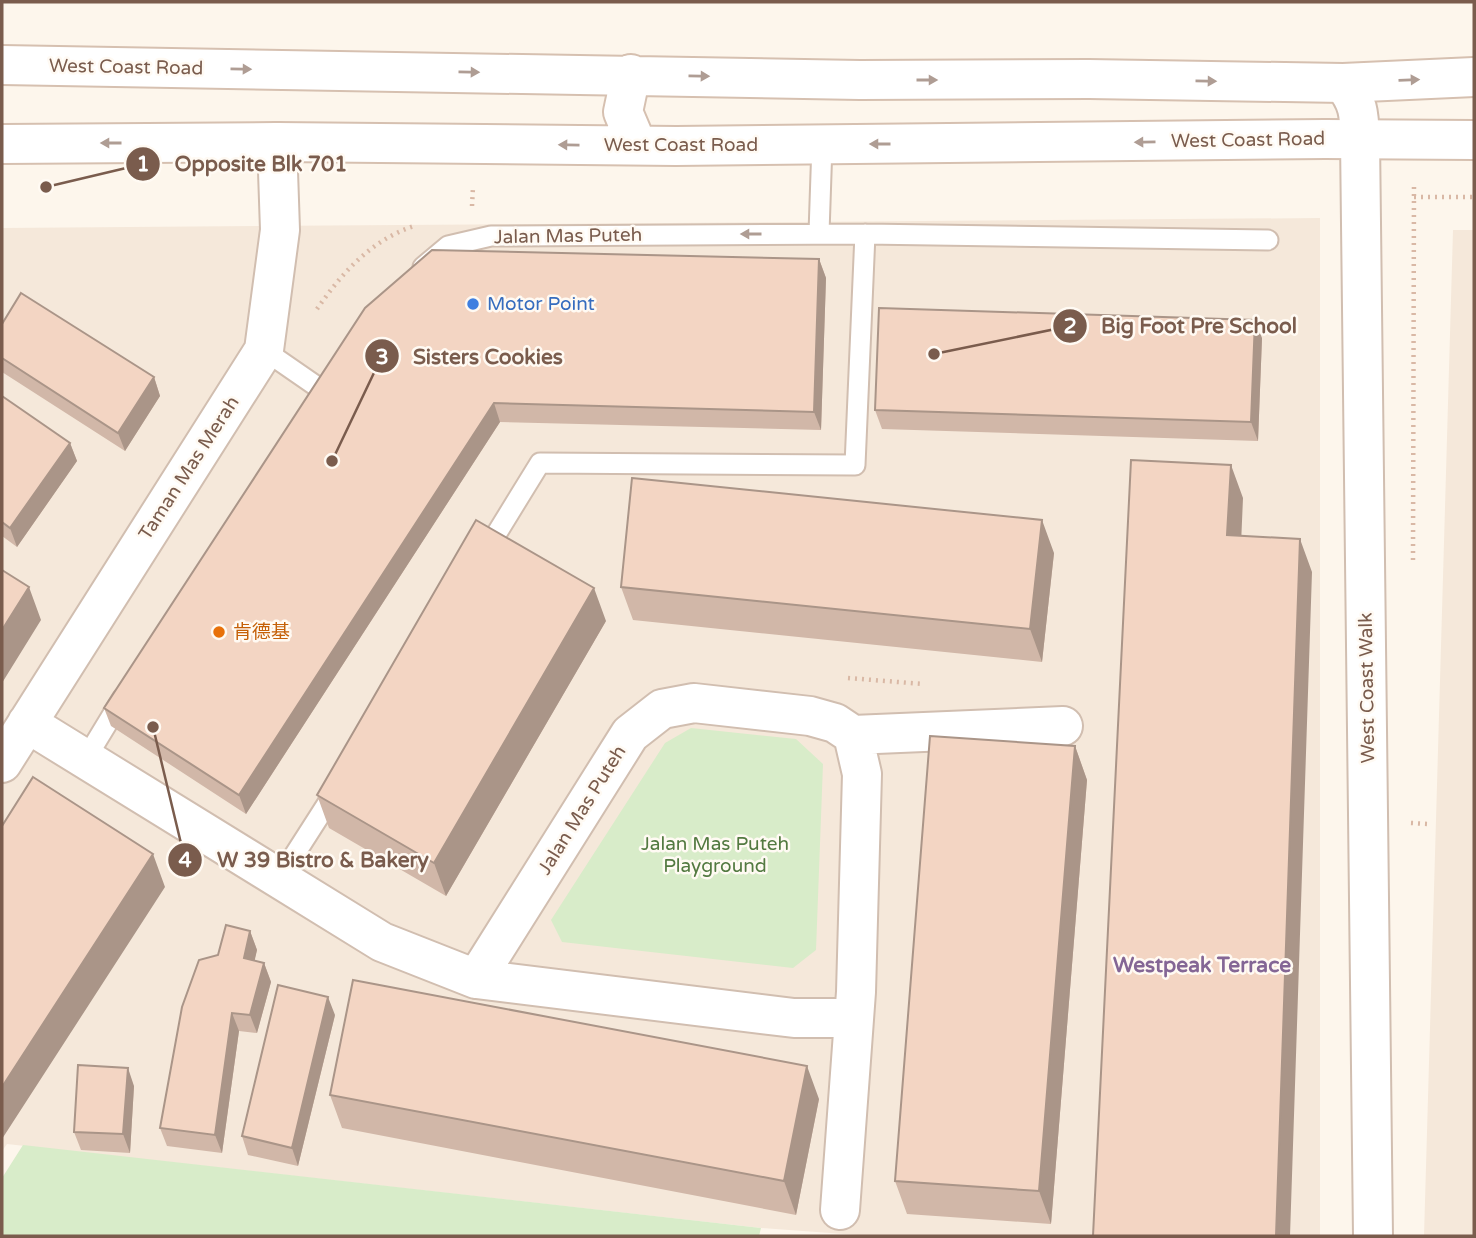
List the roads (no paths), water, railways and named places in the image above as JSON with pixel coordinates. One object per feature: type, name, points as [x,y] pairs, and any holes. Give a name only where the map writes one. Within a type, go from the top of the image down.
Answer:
[{"type":"street","name":"West Coast Road","points":[[2,65],[860,80],[1089,79],[1343,83],[1474,77]]},
{"type":"street","points":[[631,74],[623,112],[637,145]]},
{"type":"street","points":[[1343,83],[1355,97],[1359,111],[1360,139]]},
{"type":"street","name":"West Coast Walk","points":[[1360,139],[1373,1236]]},
{"type":"street","name":"West Coast Road","points":[[2,144],[277,142],[637,145],[1474,140]]},
{"type":"street","name":"Taman Mas Merah","points":[[2,763],[264,350],[279,230],[277,142]]},
{"type":"street","name":"Jalan Mas Puteh","points":[[476,979],[630,734],[662,709],[694,703],[810,716],[835,723],[853,735],[1063,726]]},
{"type":"street","points":[[27,723],[382,942],[476,979],[794,1018],[854,1018]]},
{"type":"street","points":[[840,1210],[854,1018],[862,774],[853,735]]},
{"type":"lane","points":[[819,233],[822,144]]},
{"type":"lane","name":"Jalan Mas Puteh","points":[[406,281],[448,246],[491,236],[819,233],[1268,240]]},
{"type":"lane","points":[[474,569],[540,463],[855,465],[865,234]]},
{"type":"lane","points":[[264,350],[316,393],[332,367]]},
{"type":"lane","points":[[85,760],[132,683]]},
{"type":"lane","points":[[279,879],[348,770]]},
{"type":"place","name":"Opposite Blk 701","points":[[46,187]]},
{"type":"place","name":"Motor Point","points":[[473,304]]},
{"type":"place","name":"Big Foot Pre School","points":[[934,354]]},
{"type":"place","name":"Sisters Cookies","points":[[332,461]]},
{"type":"place","name":"肯德基","points":[[219,632]]},
{"type":"place","name":"W 39 Bistro & Bakery","points":[[153,727]]},
{"type":"district","name":"Westpeak Terrace","points":[[1202,965]]},
{"type":"park label","name":"Jalan Mas Puteh Playground","points":[[715,855]]}]
